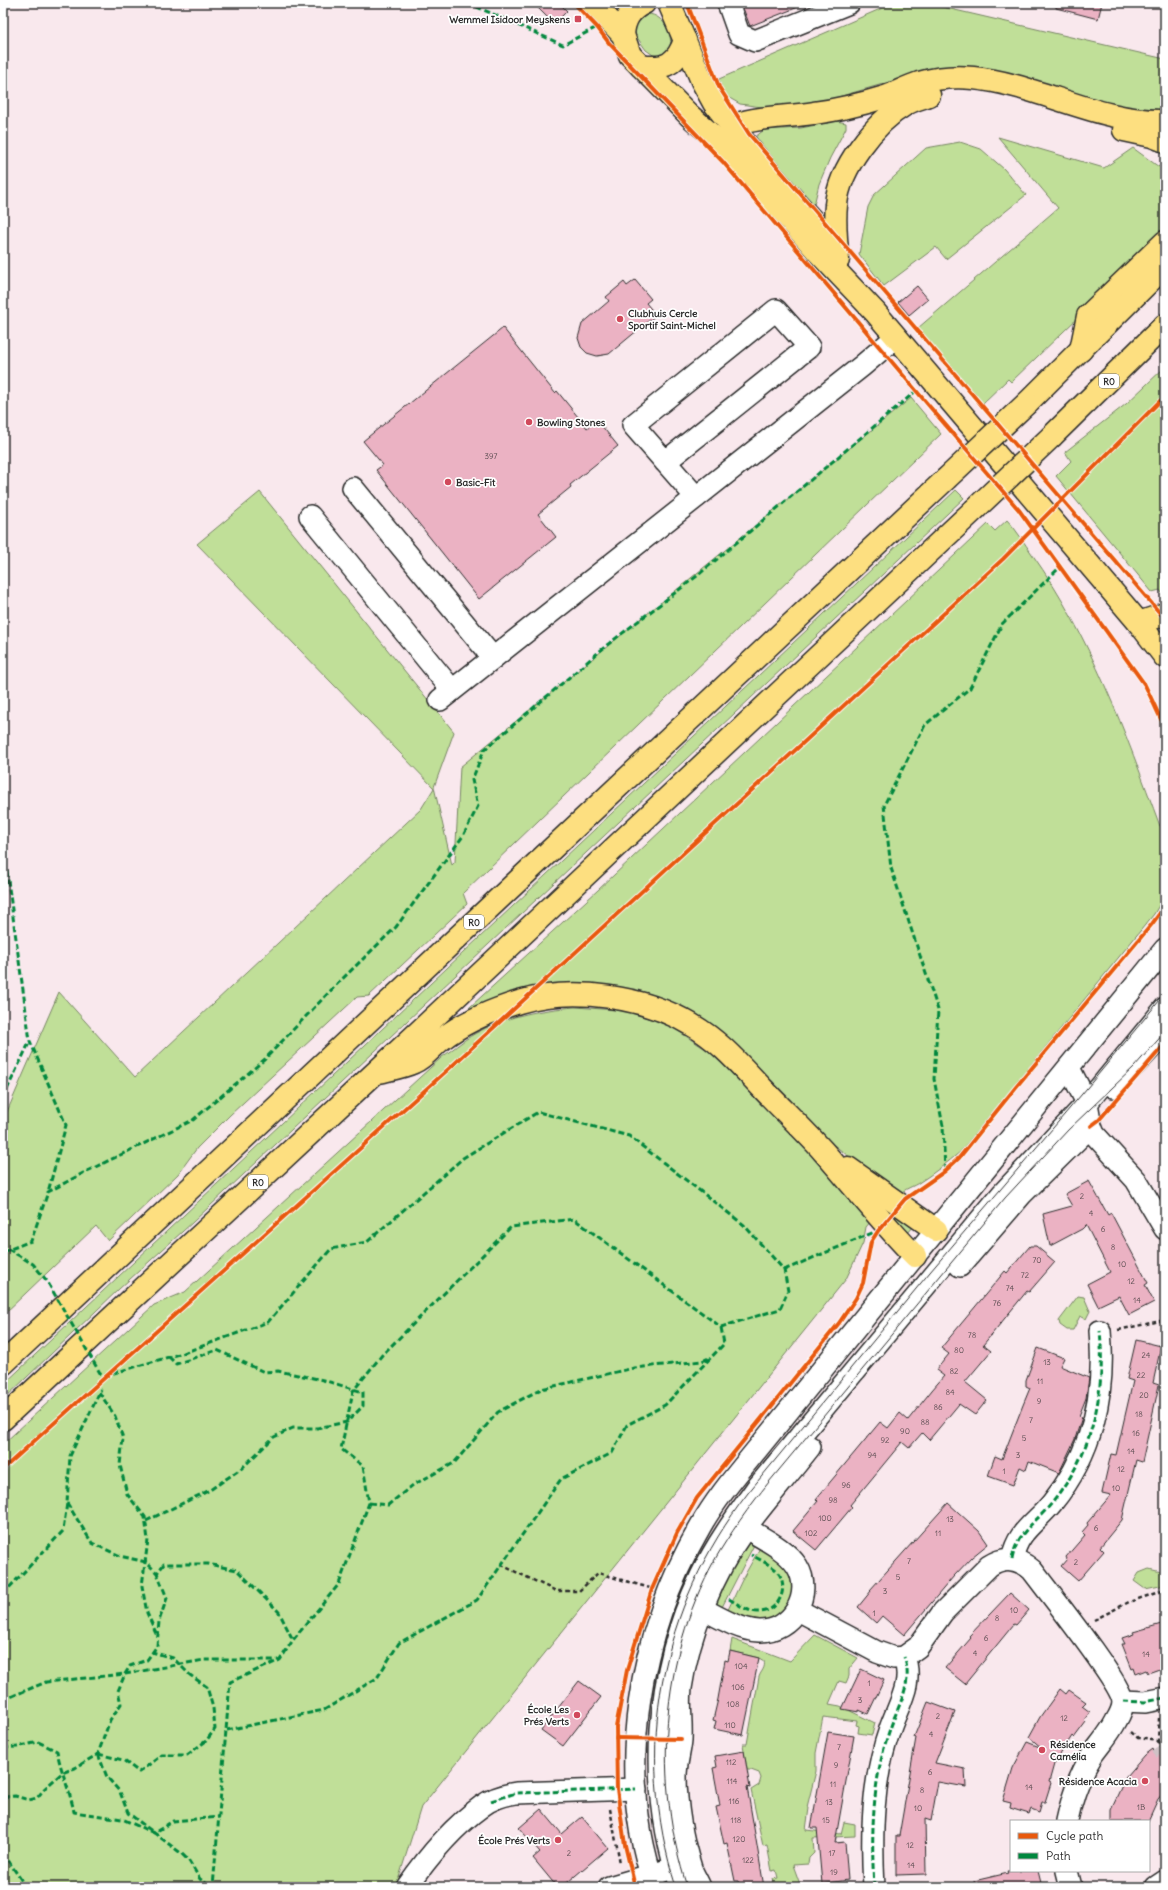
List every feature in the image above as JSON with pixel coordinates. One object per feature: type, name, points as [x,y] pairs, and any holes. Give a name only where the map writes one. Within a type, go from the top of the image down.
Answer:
[{"type":"main road","points":[[594,3],[623,35]]},
{"type":"main road","points":[[644,3],[634,8],[628,15],[623,27],[623,35],[630,55],[689,116],[731,152],[819,252],[875,312],[1139,623],[1165,657]]},
{"type":"main road","points":[[667,4],[685,40],[702,81],[714,103],[767,171],[811,219],[875,312]]},
{"type":"main road","points":[[641,66],[659,68],[667,65],[679,54],[685,40]]},
{"type":"main road","points":[[731,152],[728,145],[729,134],[733,126],[745,122],[814,113],[885,97],[920,83],[948,77],[973,78],[1033,90],[1088,109],[1153,121],[1165,121]]},
{"type":"main road","points":[[838,260],[835,232],[836,204],[844,177],[855,155],[875,128],[906,104],[919,98],[937,92],[976,91],[1109,127],[1152,136],[1165,141]]},
{"type":"main road","points":[[1081,350],[1088,316],[1165,242]]},
{"type":"main road","name":"R0","points":[[3,1364],[1027,403],[1165,266]]},
{"type":"main road","name":"R0","points":[[3,1419],[376,1072],[974,510],[1165,325]]},
{"type":"main road","points":[[1139,623],[1165,614]]},
{"type":"main road","points":[[376,1072],[416,1062],[442,1039],[471,1022],[519,1002],[558,995],[619,999],[658,1009],[687,1022],[709,1036],[726,1050],[822,1151],[884,1223],[915,1256]]},
{"type":"main road","points":[[822,1151],[936,1230]]},
{"type":"street","points":[[728,3],[739,34],[755,41],[850,3]]},
{"type":"street","points":[[665,462],[809,347],[776,310],[633,425],[665,462],[696,497]]},
{"type":"street","points":[[310,516],[446,695],[862,366],[896,337]]},
{"type":"street","points":[[353,488],[493,658]]},
{"type":"street","points":[[653,1881],[643,1845],[636,1789],[635,1746],[646,1661],[674,1579],[700,1528],[728,1484],[1165,949]]},
{"type":"street","points":[[700,1887],[682,1865],[665,1823],[662,1793],[661,1729],[664,1697],[677,1638],[697,1585],[721,1539],[756,1489],[1002,1194],[1087,1103],[1165,1008]]},
{"type":"street","points":[[1087,1103],[1101,1100],[1135,1067],[1165,1033]]},
{"type":"street","points":[[1069,1068],[1087,1103],[1090,1126],[1094,1134],[1139,1184],[1165,1228]]},
{"type":"street","points":[[681,1887],[682,1865],[676,1767],[680,1747],[680,1705],[684,1673],[703,1609],[723,1566],[746,1528],[927,1305],[1022,1194],[1090,1126]]},
{"type":"street","points":[[915,1256],[934,1276]]},
{"type":"street","points":[[1012,1559],[1016,1544],[1026,1528],[1051,1504],[1069,1479],[1089,1438],[1100,1395],[1102,1355],[1100,1331]]},
{"type":"street","points":[[703,1609],[739,1626],[760,1631],[771,1630],[782,1625],[798,1610],[802,1599],[803,1588],[801,1576],[797,1566],[778,1548],[746,1528]]},
{"type":"street","points":[[798,1610],[877,1652],[894,1658],[904,1656],[918,1647],[943,1612],[982,1572],[996,1561],[1012,1559],[1025,1564],[1032,1570],[1113,1680],[1123,1701],[1121,1712],[1116,1721],[1094,1753],[1080,1777],[1071,1802],[1067,1820]]},
{"type":"street","points":[[874,1887],[872,1842],[874,1810],[882,1758],[888,1734],[907,1684],[908,1671],[904,1656]]},
{"type":"street","points":[[1123,1701],[1145,1702],[1165,1698]]},
{"type":"street","points":[[407,1887],[421,1866],[452,1833],[482,1806],[491,1801],[516,1793],[636,1789]]},
{"type":"street","points":[[617,1885],[653,1881],[682,1865]]},
{"type":"street","points":[[1067,1872],[1071,1887]]},
{"type":"street","points":[[1156,1887],[1165,1881]]},
{"type":"path","points":[[1056,560],[1146,685],[1149,692]]},
{"type":"path","points":[[1100,1331],[1116,1330],[1165,1320]]},
{"type":"path","points":[[502,1565],[556,1592],[579,1591],[598,1574],[652,1589]]},
{"type":"path","points":[[650,1596],[655,1582]]},
{"type":"path","points":[[1091,1622],[1116,1608],[1165,1590]]},
{"type":"path","points":[[1160,1722],[1158,1741],[1161,1746]]},
{"type":"path","points":[[1138,1738],[1158,1741]]},
{"type":"path","points":[[610,1808],[617,1885]]},
{"type":"path","points":[[952,1887],[964,1885],[964,1887]]},
{"type":"green space","points":[[894,3],[925,3],[1165,59],[1165,112],[1144,111],[921,73],[831,99],[769,108],[740,104],[724,95],[719,79]]},
{"type":"green space","points":[[647,14],[659,18],[667,28],[671,41],[668,54],[656,57],[646,50],[636,36],[634,31],[637,21]]},
{"type":"green space","points":[[836,121],[846,123],[846,128],[830,158],[819,184],[814,205],[755,137],[764,130],[801,128]]},
{"type":"green space","points":[[998,137],[1104,168],[1133,148],[1159,167],[1165,157],[1165,234],[1011,382],[1008,379],[982,404],[918,328],[1058,208]]},
{"type":"green space","points":[[960,142],[981,149],[1004,169],[1026,195],[946,259],[936,247],[884,286],[859,254],[868,207],[874,195],[926,148]]},
{"type":"green space","points":[[1165,367],[1165,598],[1160,590],[1152,592],[1056,476],[1071,461],[1065,452],[1126,404]]},
{"type":"green space","points":[[911,398],[941,434],[463,893],[467,904],[369,996],[357,997],[230,1115],[197,1148],[178,1174],[108,1241],[96,1226],[3,1315],[3,1121],[59,992],[135,1077],[421,809],[434,788],[197,544],[260,492],[454,732],[434,787],[452,865],[455,862],[460,767]]},
{"type":"green space","points":[[956,490],[964,498],[193,1222],[119,1289],[3,1400],[3,1385]]},
{"type":"green space","points":[[1007,520],[1017,532],[1053,586],[1072,618],[1120,721],[1160,826],[1165,829],[1165,895],[1154,914],[960,1152],[930,1175],[899,1195],[830,1142],[738,1047],[713,1026],[691,1012],[650,995],[459,1017],[598,890],[988,524],[995,531]]},
{"type":"green space","points":[[575,1007],[629,1011],[672,1027],[713,1054],[814,1158],[871,1221],[866,1227],[863,1243],[846,1279],[421,1807],[396,1887],[3,1887],[3,1444],[154,1305],[185,1292],[442,1057],[475,1033],[491,1025],[526,1014]]},
{"type":"green space","points":[[899,1212],[915,1225],[906,1235],[892,1221]]},
{"type":"green space","points":[[1078,1296],[1084,1297],[1090,1311],[1086,1319],[1080,1316],[1073,1330],[1067,1330],[1060,1325],[1059,1321]]},
{"type":"green space","points":[[748,1541],[755,1543],[720,1611],[712,1602]]},
{"type":"green space","points":[[761,1546],[786,1562],[797,1596],[770,1625],[726,1614],[743,1578]]},
{"type":"green space","points":[[1149,1569],[1165,1573],[1165,1585],[1145,1589],[1134,1581],[1139,1573]]},
{"type":"green space","points":[[815,1635],[858,1658],[849,1669],[849,1676],[846,1683],[839,1681],[829,1704],[840,1706],[875,1723],[872,1735],[858,1733],[859,1726],[856,1725],[857,1721],[823,1717],[816,1753],[816,1771],[807,1807],[809,1808],[806,1830],[841,1834],[844,1822],[855,1824],[855,1836],[813,1838],[814,1853],[809,1858],[808,1864],[793,1865],[801,1887],[771,1887],[775,1885],[773,1879],[778,1878],[776,1870],[772,1871],[767,1845],[763,1846],[751,1790],[759,1785],[761,1778],[759,1773],[747,1770],[743,1744],[747,1744],[759,1677],[764,1668],[764,1661],[759,1658],[730,1651],[732,1639],[790,1661]]},
{"type":"building","points":[[533,3],[559,3],[567,11],[554,24]]},
{"type":"building","points":[[741,3],[806,3],[806,4],[750,26]]},
{"type":"building","points":[[1056,3],[1102,3],[1098,19],[1056,8]]},
{"type":"building","name":"Clubhuis Cercle Sportif Saint-Michel","points":[[635,280],[651,299],[646,303],[656,315],[609,354],[597,356],[587,353],[581,347],[578,338],[582,324],[609,301],[606,297],[624,282],[627,286]]},
{"type":"building","points":[[917,286],[928,299],[909,315],[898,302]]},
{"type":"building","points":[[503,328],[555,393],[557,391],[587,428],[597,420],[618,446],[570,485],[571,487],[538,514],[556,537],[479,599],[376,470],[383,465],[363,441]]},
{"type":"building","points":[[1089,1181],[1108,1215],[1111,1213],[1148,1283],[1145,1285],[1154,1302],[1129,1315],[1119,1296],[1098,1306],[1087,1284],[1110,1272],[1086,1225],[1082,1229],[1050,1246],[1043,1214],[1072,1206],[1065,1194]]},
{"type":"building","points":[[1030,1246],[1036,1246],[1055,1262],[1029,1292],[1027,1291],[983,1345],[991,1351],[965,1382],[987,1400],[975,1415],[959,1404],[929,1440],[922,1433],[909,1448],[902,1442],[850,1505],[852,1507],[816,1550],[793,1531],[818,1501],[816,1499],[880,1422],[888,1428],[900,1413],[908,1420],[944,1376],[936,1370],[949,1354],[941,1348],[1005,1271],[1007,1273]]},
{"type":"building","points":[[1136,1340],[1161,1346],[1153,1383],[1159,1385],[1142,1462],[1136,1460],[1122,1520],[1100,1547],[1104,1551],[1078,1581],[1061,1566],[1067,1559],[1066,1557],[1085,1535],[1082,1532],[1088,1525],[1087,1523],[1111,1495],[1102,1493],[1111,1454],[1116,1455],[1133,1381],[1127,1379]]},
{"type":"building","points":[[1038,1348],[1064,1358],[1060,1366],[1089,1378],[1086,1398],[1079,1416],[1082,1417],[1075,1439],[1059,1473],[1029,1461],[1026,1470],[1020,1467],[1013,1485],[988,1476],[995,1456],[1002,1459],[1030,1388],[1026,1386],[1026,1380]]},
{"type":"building","points":[[948,1503],[979,1531],[988,1544],[972,1557],[954,1576],[904,1635],[882,1616],[876,1623],[858,1607],[871,1591],[870,1590]]},
{"type":"building","points":[[1010,1593],[1029,1610],[1016,1625],[1014,1624],[965,1684],[945,1668],[971,1638],[969,1636]]},
{"type":"building","points":[[1165,1623],[1165,1667],[1148,1673],[1146,1670],[1136,1674],[1134,1668],[1132,1669],[1122,1644],[1125,1644],[1122,1638],[1134,1634],[1133,1632]]},
{"type":"building","points":[[730,1651],[759,1658],[743,1735],[714,1729],[716,1721],[713,1720],[725,1660],[728,1661]]},
{"type":"building","points":[[861,1669],[884,1680],[868,1714],[859,1710],[859,1712],[842,1709]]},
{"type":"building","points":[[579,1681],[601,1697],[563,1746],[541,1730]]},
{"type":"building","name":"Résidence Camélia","points":[[1060,1689],[1066,1694],[1069,1690],[1086,1702],[1082,1706],[1090,1712],[1084,1720],[1086,1722],[1074,1738],[1072,1736],[1054,1764],[1049,1782],[1051,1783],[1045,1802],[1042,1802],[1039,1812],[1031,1809],[1029,1814],[1010,1808],[1011,1803],[1003,1801],[1013,1768],[1027,1742],[1042,1748],[1029,1737],[1040,1717]]},
{"type":"building","points":[[928,1702],[955,1712],[935,1763],[965,1769],[966,1787],[938,1782],[931,1821],[925,1819],[926,1874],[896,1875],[896,1836],[899,1836],[916,1738],[914,1737]]},
{"type":"building","points":[[828,1732],[854,1736],[835,1843],[845,1842],[848,1880],[822,1884],[817,1828],[811,1828]]},
{"type":"building","name":"Résidence Acacia","points":[[1165,1744],[1165,1791],[1158,1799],[1148,1820],[1111,1820],[1111,1809],[1126,1777],[1145,1755],[1153,1749],[1154,1752]]},
{"type":"building","points":[[744,1751],[750,1788],[747,1787],[764,1887],[740,1887],[738,1881],[735,1881],[727,1843],[724,1844],[716,1807],[720,1806],[713,1768],[717,1767],[715,1756]]},
{"type":"building","points":[[541,1809],[562,1834],[582,1817],[608,1848],[562,1887],[557,1887],[533,1858],[540,1852],[519,1828]]},
{"type":"building","points":[[1007,1871],[1038,1872],[1042,1887],[975,1887],[974,1881],[1008,1873]]},
{"type":"tunnel","points":[[1161,1746],[1165,1752]]},
{"type":"tram line","points":[[676,1887],[663,1835],[656,1783],[656,1732],[662,1681],[675,1631],[693,1583],[718,1537],[748,1493],[930,1272],[1165,994]]},
{"type":"tram line","points":[[687,1887],[676,1847],[669,1805],[666,1763],[668,1721],[673,1680],[682,1639],[696,1599],[714,1561],[740,1520],[769,1482],[1005,1198],[1068,1130],[1134,1067],[1165,1032]]},
{"type":"marked path","points":[[468,3],[563,45],[597,27]]},
{"type":"marked path","points":[[3,1252],[31,1241],[48,1192],[85,1172],[193,1120],[264,1060],[336,985],[396,927],[463,836],[478,806],[472,780],[484,750],[607,645],[697,576],[916,391]]},
{"type":"marked path","points":[[945,1171],[943,1126],[934,1079],[938,1010],[891,868],[884,805],[925,725],[970,688],[1002,624],[1060,567]]},
{"type":"marked path","points":[[3,844],[30,1041],[66,1125],[48,1192]]},
{"type":"marked path","points":[[3,1098],[30,1041]]},
{"type":"marked path","points":[[8,1249],[33,1264],[47,1281],[100,1373],[107,1375],[186,1352],[268,1322],[331,1249],[367,1242],[463,1158],[538,1112],[629,1136],[744,1225],[784,1270],[788,1291],[780,1309],[721,1327],[574,1219],[511,1227],[382,1355],[353,1391],[341,1449],[363,1466],[369,1503],[339,1584],[293,1640],[280,1660],[230,1682],[213,1887]]},
{"type":"marked path","points":[[784,1270],[877,1231]]},
{"type":"marked path","points":[[227,1730],[324,1710],[377,1678],[399,1643],[477,1600],[561,1479],[612,1453],[627,1425],[665,1405],[724,1344],[721,1327]]},
{"type":"marked path","points":[[1012,1559],[1018,1541],[1023,1534],[1046,1510],[1066,1484],[1086,1444],[1093,1422],[1101,1378],[1100,1331]]},
{"type":"marked path","points":[[146,1521],[210,1490],[242,1468],[274,1437],[293,1428],[317,1428],[347,1422],[363,1406],[363,1392],[323,1380],[278,1371],[264,1372],[217,1350],[176,1364],[169,1357]]},
{"type":"marked path","points":[[369,1503],[388,1505],[413,1485],[454,1463],[498,1412],[541,1389],[634,1368],[702,1361],[709,1358]]},
{"type":"marked path","points":[[3,1594],[63,1531],[67,1503],[70,1456],[101,1389]]},
{"type":"marked path","points":[[99,1392],[115,1416],[123,1438],[120,1465],[127,1494],[145,1517],[148,1540],[142,1586],[147,1613],[157,1635]]},
{"type":"marked path","points":[[67,1503],[92,1543],[120,1556],[146,1562],[157,1573],[164,1564],[208,1564],[237,1570],[279,1612],[293,1640]]},
{"type":"marked path","points":[[729,1599],[748,1610],[756,1612],[767,1610],[778,1602],[783,1589],[780,1576],[776,1570],[751,1555]]},
{"type":"marked path","points":[[3,1797],[15,1796],[29,1800],[37,1798],[45,1788],[62,1773],[75,1768],[98,1754],[110,1720],[121,1704],[118,1691],[125,1674],[130,1666],[147,1660],[157,1646],[159,1621],[167,1598],[157,1573]]},
{"type":"marked path","points":[[98,1754],[123,1760],[139,1772],[162,1755],[187,1755],[206,1741],[215,1729],[213,1708],[207,1687],[190,1675],[173,1658],[152,1652]]},
{"type":"marked path","points":[[874,1887],[873,1827],[876,1787],[884,1748],[906,1685],[907,1667],[904,1657]]},
{"type":"marked path","points":[[3,1700],[46,1682],[125,1674],[204,1660],[278,1660]]},
{"type":"marked path","points":[[1123,1701],[1145,1702],[1165,1698]]},
{"type":"marked path","points":[[3,1748],[17,1747],[38,1742],[57,1751],[74,1812],[122,1819],[154,1833],[173,1821],[219,1817]]},
{"type":"marked path","points":[[1161,1746],[1165,1752]]},
{"type":"marked path","points":[[98,1754],[107,1777],[120,1792],[128,1813],[182,1854],[189,1861],[200,1879],[211,1887]]},
{"type":"marked path","points":[[491,1801],[516,1793],[636,1789]]},
{"type":"marked path","points":[[3,1853],[26,1887]]},
{"type":"marked path","points":[[1156,1887],[1165,1881]]},
{"type":"cycle path","points":[[574,3],[597,27],[609,43],[723,162],[1019,510],[1145,685],[1165,728]]},
{"type":"cycle path","points":[[687,3],[719,87],[749,134],[1165,619]]},
{"type":"cycle path","points":[[3,1469],[453,1065],[1003,559],[1165,396]]},
{"type":"cycle path","points":[[635,1887],[625,1845],[617,1789],[616,1727],[627,1670],[652,1589],[677,1533],[697,1498],[839,1323],[856,1298],[863,1283],[871,1242],[878,1231],[905,1199],[945,1171],[959,1158],[1016,1087],[1152,924],[1165,906]]},
{"type":"cycle path","points":[[1091,1126],[1099,1120],[1165,1044]]},
{"type":"cycle path","points":[[616,1738],[681,1739]]},
{"type":"place","name":"Wemmel Isidoor Meyskens","points":[[578,19]]},
{"type":"place","name":"Clubhuis Cercle Sportif Saint-Michel","points":[[620,319]]},
{"type":"place","name":"Bowling Stones","points":[[529,422]]},
{"type":"place","name":"Basic-Fit","points":[[448,482]]},
{"type":"place","name":"École Les Prés Verts","points":[[577,1715]]},
{"type":"place","name":"Résidence Camélia","points":[[1042,1750]]},
{"type":"place","name":"Résidence Acacia","points":[[1145,1781]]},
{"type":"place","name":"École Prés Verts","points":[[558,1840]]}]
